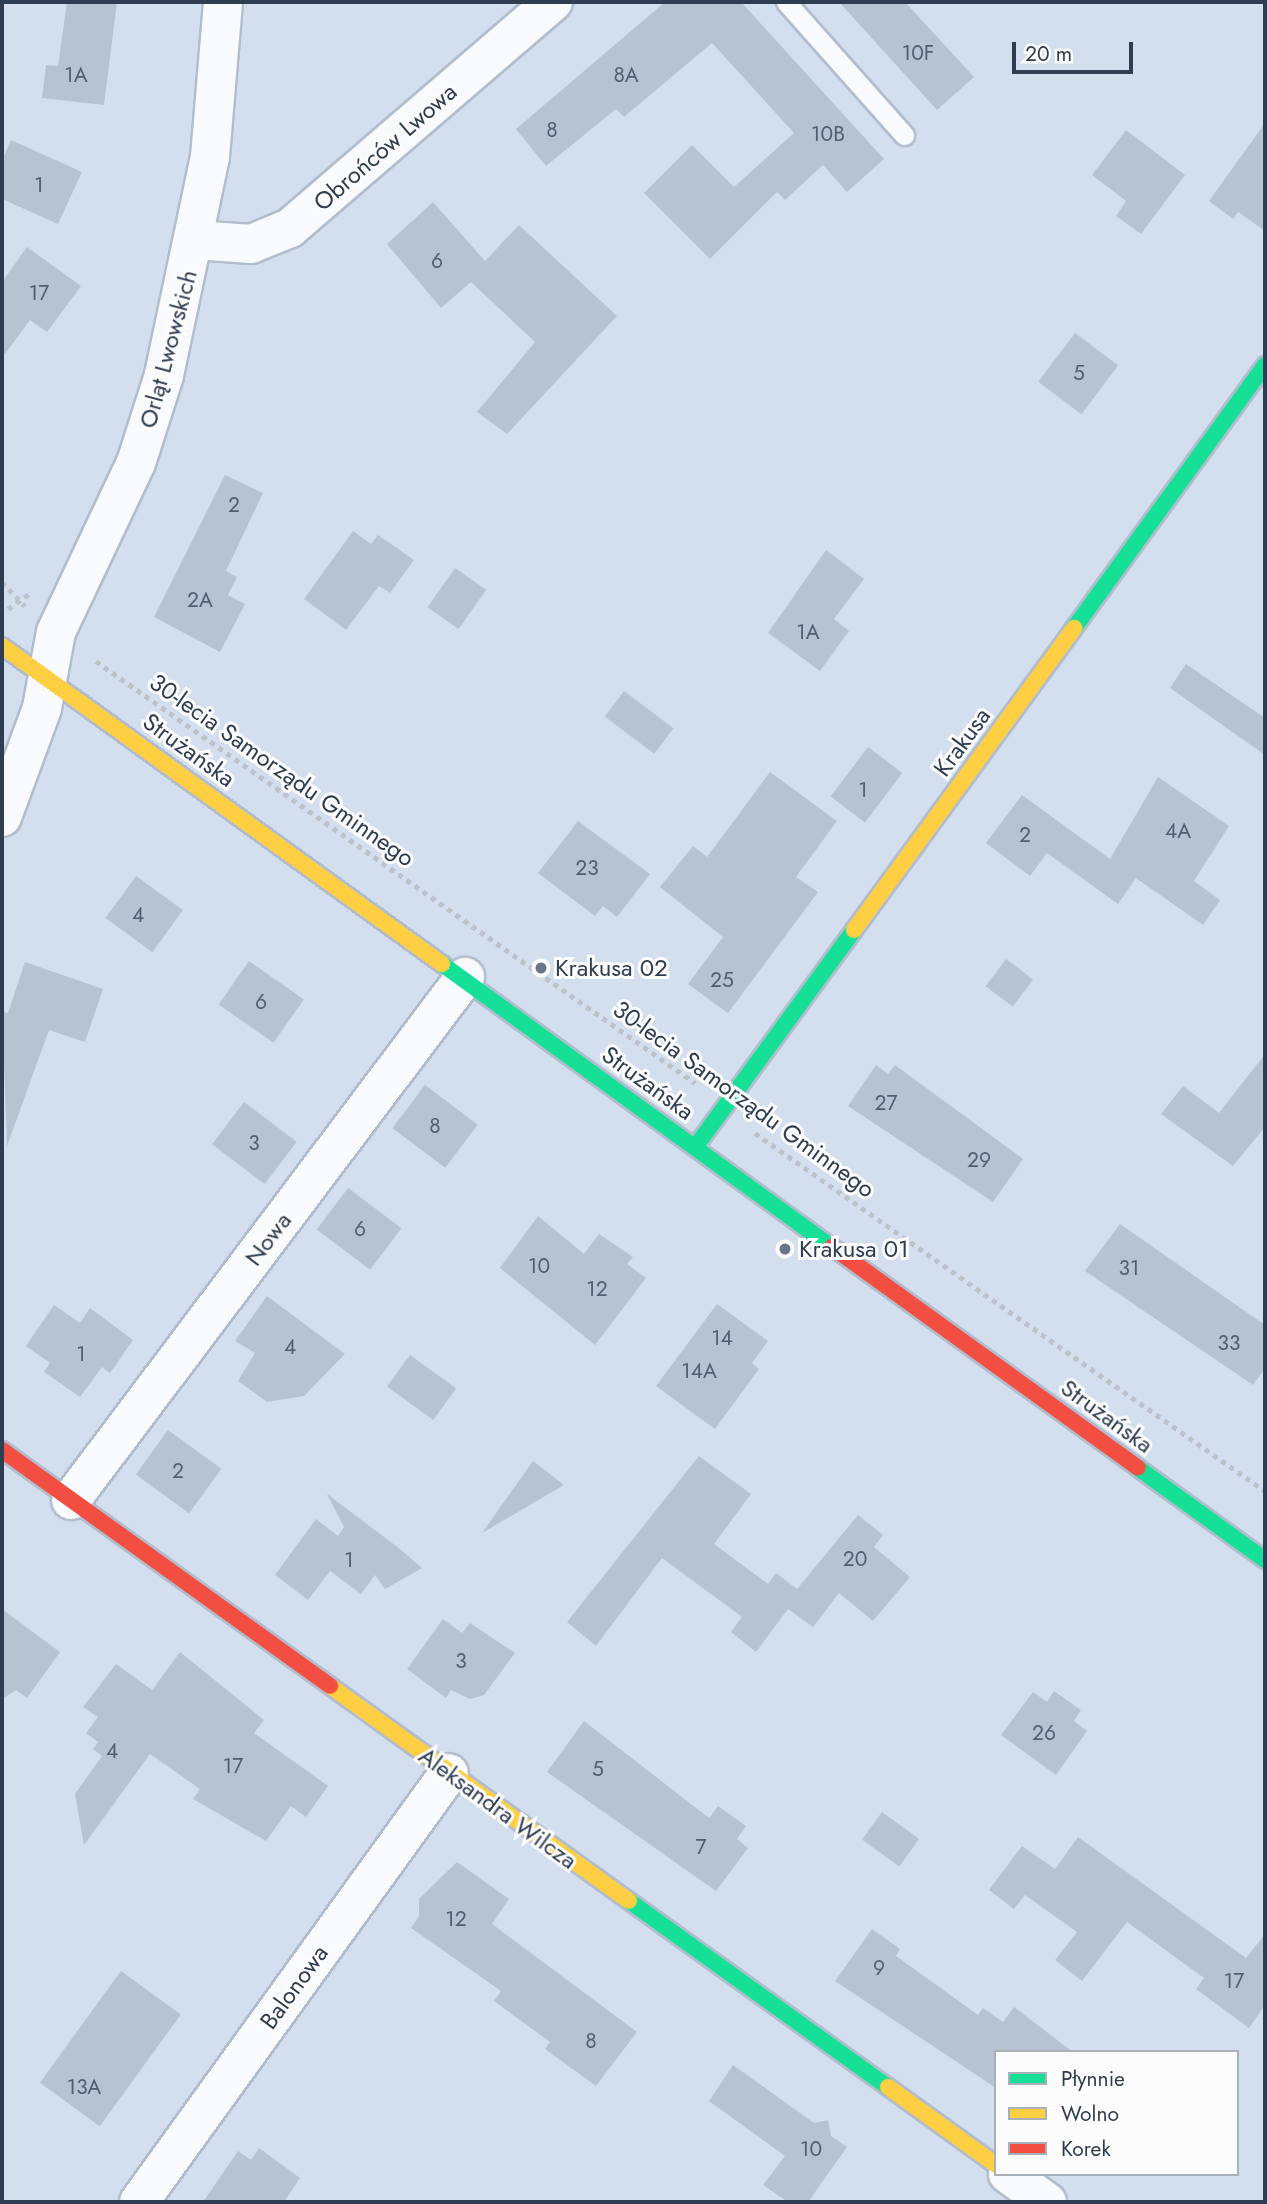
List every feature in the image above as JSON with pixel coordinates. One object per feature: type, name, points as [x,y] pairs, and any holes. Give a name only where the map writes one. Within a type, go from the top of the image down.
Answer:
[{"type":"street","name":"Orląt Lwowskich","points":[[2,817],[49,678],[56,632],[136,463],[197,240],[223,2]]},
{"type":"street","name":"Obrońców Lwowa","points":[[197,240],[251,244],[290,228],[553,2]]},
{"type":"street","name":"Krakusa","points":[[696,1146],[1265,365]]},
{"type":"street","name":"Strużańska","points":[[2,646],[465,977],[1265,1560]]},
{"type":"street","name":"Nowa","points":[[71,1500],[465,977]]},
{"type":"street","name":"Aleksandra Wilcza","points":[[2,1450],[994,2164]]},
{"type":"street","name":"Balonowa","points":[[139,2202],[449,1773]]},
{"type":"street","points":[[1011,2176],[1047,2202]]},
{"type":"lane","points":[[786,2],[904,135]]},
{"type":"path","name":"30-lecia Samorządu Gminnego","points":[[2,582],[56,632],[687,1076],[721,1110],[1265,1491]]},
{"type":"building","points":[[67,2],[117,2],[104,105],[42,98],[46,65],[58,66]]},
{"type":"building","points":[[665,2],[741,2],[884,159],[847,192],[823,165],[785,200],[777,192],[710,259],[644,193],[692,145],[734,187],[794,133],[712,43],[624,117],[616,109],[546,166],[516,129]]},
{"type":"building","points":[[839,2],[905,2],[974,77],[937,110]]},
{"type":"building","points":[[1265,123],[1265,231],[1238,212],[1233,219],[1209,201]]},
{"type":"building","points":[[1126,130],[1185,175],[1141,234],[1116,216],[1126,201],[1092,175]]},
{"type":"building","points":[[11,140],[82,172],[58,224],[2,199],[2,161]]},
{"type":"building","points":[[433,202],[485,261],[519,225],[617,316],[507,434],[477,412],[535,342],[471,282],[441,308],[387,244]]},
{"type":"building","points":[[27,247],[81,286],[47,332],[30,320],[2,358],[2,282]]},
{"type":"building","points":[[1075,333],[1118,365],[1081,414],[1038,382]]},
{"type":"building","points":[[225,475],[263,493],[226,571],[237,577],[228,595],[245,604],[220,652],[154,617]]},
{"type":"building","points":[[353,531],[371,544],[378,535],[414,560],[390,593],[379,586],[346,630],[304,599]]},
{"type":"building","points":[[826,550],[864,579],[834,619],[849,631],[820,671],[768,633]]},
{"type":"building","points":[[455,568],[486,590],[459,629],[427,607]]},
{"type":"building","points":[[1186,664],[1265,718],[1265,755],[1170,688]]},
{"type":"building","points":[[624,691],[674,728],[654,754],[605,717]]},
{"type":"building","points":[[868,747],[902,773],[865,822],[831,797]]},
{"type":"building","points":[[770,772],[837,821],[796,877],[818,892],[728,1013],[688,984],[723,937],[660,887],[693,846],[707,857]]},
{"type":"building","points":[[1158,777],[1229,826],[1194,881],[1220,900],[1203,925],[1136,878],[1118,904],[1047,853],[1030,876],[986,843],[1022,795],[1110,859]]},
{"type":"building","points":[[578,821],[650,874],[617,917],[603,906],[595,916],[538,873]]},
{"type":"building","points":[[136,876],[183,910],[152,952],[105,918]]},
{"type":"building","points":[[1006,959],[1033,979],[1013,1007],[986,986]]},
{"type":"building","points":[[249,961],[304,999],[273,1043],[219,1004]]},
{"type":"building","points":[[25,962],[103,989],[85,1042],[49,1030],[7,1146],[2,1011],[8,1013]]},
{"type":"building","points":[[1265,1054],[1265,1127],[1233,1166],[1161,1114],[1183,1086],[1219,1113]]},
{"type":"building","points":[[876,1065],[888,1074],[895,1065],[1023,1159],[993,1202],[848,1106]]},
{"type":"building","points":[[425,1085],[478,1125],[445,1168],[393,1128]]},
{"type":"building","points":[[244,1102],[297,1142],[265,1184],[212,1144]]},
{"type":"building","points":[[348,1188],[402,1228],[370,1270],[317,1230]]},
{"type":"building","points":[[538,1216],[584,1254],[599,1234],[633,1257],[627,1264],[646,1278],[595,1345],[500,1268]]},
{"type":"building","points":[[1120,1224],[1265,1325],[1265,1368],[1253,1385],[1085,1271]]},
{"type":"building","points":[[267,1296],[345,1354],[304,1396],[267,1402],[238,1381],[255,1353],[235,1341]]},
{"type":"building","points":[[717,1304],[768,1341],[752,1363],[759,1369],[715,1429],[656,1386]]},
{"type":"building","points":[[54,1305],[80,1323],[90,1308],[133,1340],[110,1373],[102,1367],[80,1397],[44,1372],[50,1363],[26,1346]]},
{"type":"building","points":[[410,1355],[456,1389],[433,1420],[387,1387]]},
{"type":"building","points":[[168,1430],[221,1469],[189,1513],[136,1474]]},
{"type":"building","points":[[699,1456],[751,1494],[714,1544],[768,1584],[776,1573],[797,1589],[858,1515],[883,1535],[874,1547],[910,1577],[873,1621],[839,1593],[813,1627],[788,1609],[756,1652],[731,1632],[742,1617],[662,1558],[596,1646],[567,1622]]},
{"type":"building","points":[[533,1461],[564,1485],[482,1533]]},
{"type":"building","points":[[327,1494],[422,1568],[385,1589],[375,1575],[361,1594],[330,1571],[308,1600],[275,1575],[316,1519],[338,1536],[344,1527]]},
{"type":"building","points":[[2,1609],[60,1652],[27,1698],[16,1690],[2,1699]]},
{"type":"building","points":[[443,1619],[462,1633],[470,1623],[515,1653],[484,1695],[470,1699],[451,1690],[446,1698],[407,1669]]},
{"type":"building","points":[[180,1652],[264,1720],[254,1733],[328,1786],[306,1817],[291,1806],[266,1841],[193,1799],[200,1789],[150,1754],[84,1845],[75,1794],[102,1756],[93,1749],[98,1742],[86,1733],[98,1717],[83,1707],[116,1664],[152,1690]]},
{"type":"building","points":[[1054,1691],[1081,1710],[1074,1721],[1087,1731],[1056,1775],[1001,1735],[1033,1692],[1047,1702]]},
{"type":"building","points":[[584,1721],[709,1818],[718,1806],[746,1826],[737,1839],[748,1848],[716,1891],[547,1772]]},
{"type":"building","points":[[882,1812],[919,1839],[899,1867],[862,1840]]},
{"type":"building","points":[[1078,1837],[1246,1958],[1265,1934],[1265,2005],[1249,2028],[1196,1989],[1204,1978],[1127,1922],[1082,1981],[1055,1960],[1077,1932],[1025,1895],[1014,1909],[989,1890],[1022,1846],[1055,1869]]},
{"type":"building","points":[[457,1862],[509,1899],[492,1924],[637,2032],[596,2086],[545,2049],[550,2042],[494,2001],[501,1991],[411,1928],[419,1916],[419,1899]]},
{"type":"building","points":[[872,1929],[900,1949],[896,1956],[978,2015],[983,2008],[1003,2022],[1014,2007],[1070,2050],[994,2050],[994,2087],[835,1981]]},
{"type":"building","points":[[121,1971],[181,2014],[100,2126],[40,2083]]},
{"type":"building","points":[[733,2065],[814,2123],[828,2120],[831,2136],[847,2147],[808,2202],[788,2202],[763,2185],[785,2156],[709,2101]]},
{"type":"building","points":[[259,2148],[300,2178],[284,2202],[203,2202],[238,2151],[251,2160]]},
{"type":"traffic: fast","points":[[1074,628],[1265,365]]},
{"type":"traffic: fast","points":[[696,1146],[854,930]]},
{"type":"traffic: fast","points":[[442,964],[832,1247]]},
{"type":"traffic: fast","points":[[1138,1468],[1265,1560]]},
{"type":"traffic: fast","points":[[629,1901],[888,2087]]},
{"type":"traffic: slow","points":[[854,930],[1074,628]]},
{"type":"traffic: slow","points":[[2,646],[442,964]]},
{"type":"traffic: slow","points":[[330,1686],[629,1901]]},
{"type":"traffic: slow","points":[[888,2087],[994,2164]]},
{"type":"traffic: jam","points":[[832,1247],[1138,1468]]},
{"type":"traffic: jam","points":[[2,1450],[330,1686]]},
{"type":"place","name":"Krakusa 02","points":[[541,968]]},
{"type":"place","name":"Krakusa 01","points":[[785,1249]]}]
